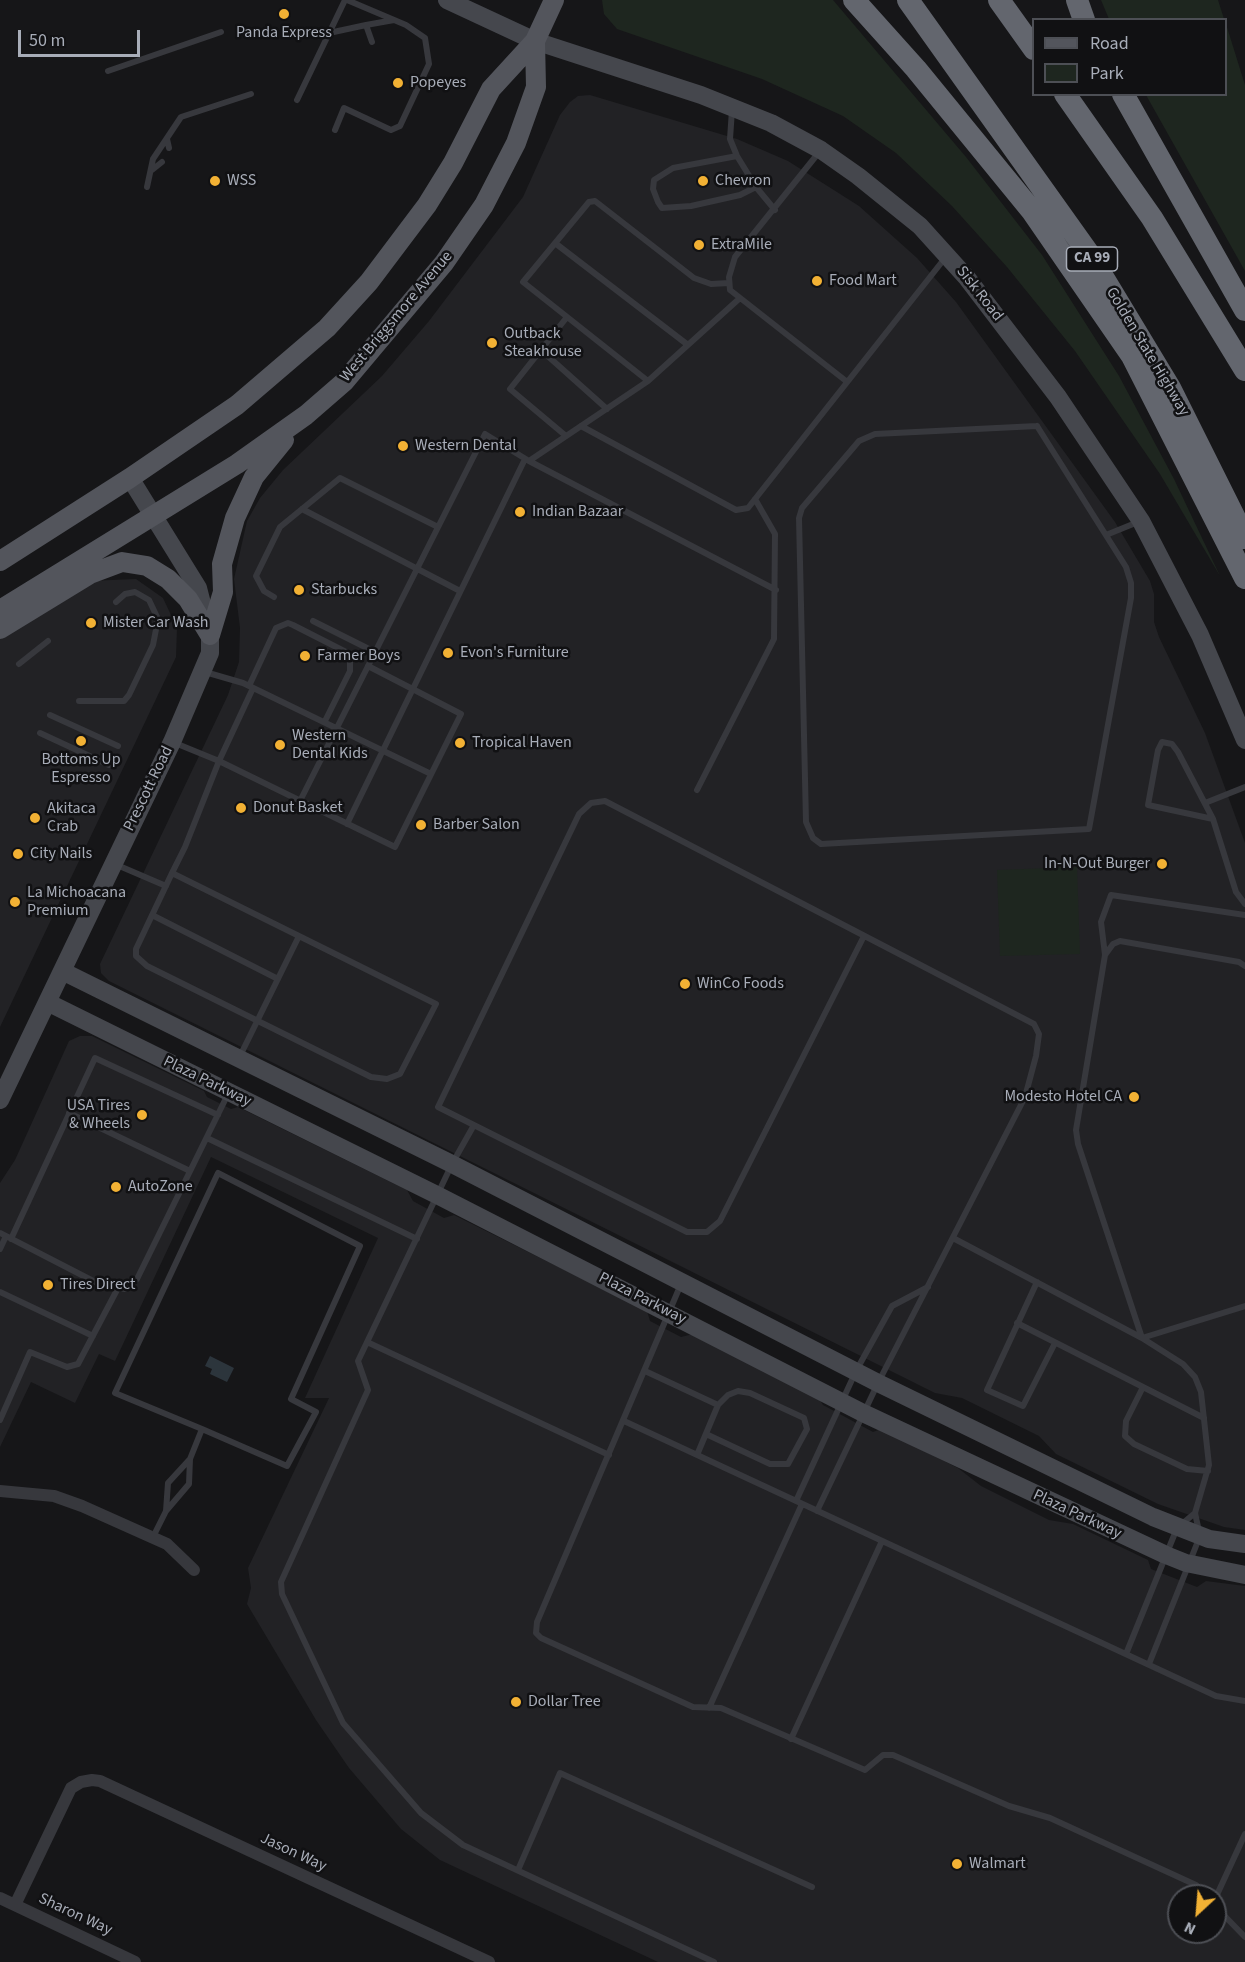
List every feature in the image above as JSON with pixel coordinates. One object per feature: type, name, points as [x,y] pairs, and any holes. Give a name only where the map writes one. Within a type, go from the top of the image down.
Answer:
[{"type":"highway","points":[[855,0],[916,69],[1032,211],[1132,356],[1245,578]]},
{"type":"highway","name":"Golden State Highway","points":[[908,0],[1089,254],[1170,388],[1245,538]]},
{"type":"highway","points":[[999,0],[1032,47]]},
{"type":"highway","points":[[1077,0],[1083,18]]},
{"type":"highway","points":[[1066,96],[1152,218],[1245,370]]},
{"type":"highway","points":[[1124,96],[1245,310]]},
{"type":"main road","name":"West Briggsmore Avenue","points":[[0,561],[130,478],[237,405],[327,328],[369,282],[403,239],[453,163],[491,89],[535,41],[554,0]]},
{"type":"main road","name":"West Briggsmore Avenue","points":[[0,610],[237,464],[306,415],[344,382],[377,346],[444,263],[484,205],[516,142],[536,87],[535,41]]},
{"type":"main road","points":[[210,634],[223,592],[222,564],[235,518],[261,468],[306,415]]},
{"type":"main road","points":[[0,629],[90,574],[122,562],[147,566],[168,579],[188,598],[210,634]]},
{"type":"street","name":"Sisk Road","points":[[447,0],[535,41],[732,106],[771,123],[821,150],[897,206],[947,255],[1058,398],[1142,521],[1191,616],[1245,740]]},
{"type":"street","name":"Prescott Road","points":[[0,1100],[172,742],[204,671],[210,652],[210,634],[198,588],[130,478]]},
{"type":"street","name":"Plaza Parkway","points":[[62,971],[452,1164],[878,1383],[1177,1528],[1200,1536],[1245,1544]]},
{"type":"street","name":"Plaza Parkway","points":[[47,1002],[438,1195],[863,1413],[1166,1555],[1191,1564],[1245,1575]]},
{"type":"street","points":[[0,1491],[54,1496],[167,1544],[194,1570]]},
{"type":"street","name":"Jason Way","points":[[15,1905],[71,1788],[81,1782],[100,1781],[489,1962]]},
{"type":"street","name":"Sharon Way","points":[[0,1898],[135,1962]]},
{"type":"lane","points":[[297,100],[346,0],[394,20],[424,38],[429,64],[400,126],[391,130],[344,108],[335,130]]},
{"type":"lane","points":[[329,33],[394,20]]},
{"type":"lane","points":[[366,25],[372,42]]},
{"type":"lane","points":[[108,71],[221,32]]},
{"type":"lane","points":[[147,187],[153,159],[160,144],[167,139],[181,117],[251,94]]},
{"type":"lane","points":[[732,106],[730,139],[737,156],[756,187],[775,210]]},
{"type":"lane","points":[[167,139],[170,148]]},
{"type":"lane","points":[[821,150],[735,257],[729,283],[730,290],[846,381]]},
{"type":"lane","points":[[737,156],[672,168],[654,180],[653,189],[658,202],[662,208],[691,206],[740,195],[756,187]]},
{"type":"lane","points":[[152,170],[162,162]]},
{"type":"lane","points":[[648,381],[523,282],[555,243],[589,202],[596,201],[694,278],[711,284],[729,283]]},
{"type":"lane","points":[[555,243],[688,345]]},
{"type":"lane","points":[[581,426],[736,510],[748,508],[947,255]]},
{"type":"lane","points":[[346,824],[527,460],[648,381],[740,298]]},
{"type":"lane","points":[[566,436],[510,389],[567,317]]},
{"type":"lane","points":[[541,350],[607,409]]},
{"type":"lane","points":[[1037,426],[1106,535],[1126,567],[1131,598],[1089,829],[821,844],[813,837],[806,822],[799,518],[807,501],[859,441],[875,434],[1037,426]]},
{"type":"lane","points":[[300,801],[485,434],[527,460],[776,590]]},
{"type":"lane","points":[[274,597],[264,591],[256,576],[280,527],[340,478],[438,527]]},
{"type":"lane","points":[[697,790],[774,639],[775,534],[755,499]]},
{"type":"lane","points":[[302,509],[416,571],[460,591]]},
{"type":"lane","points":[[1106,535],[1142,521]]},
{"type":"lane","points":[[79,701],[89,699],[114,703],[124,701],[153,645],[158,619],[149,600],[135,592],[125,594],[116,602]]},
{"type":"lane","points":[[313,621],[375,652]]},
{"type":"lane","points":[[172,873],[436,1004],[400,1074],[387,1079],[371,1077],[147,966],[136,956],[136,949],[172,873],[276,628],[288,623],[293,625],[346,652],[350,658],[350,670],[325,722]]},
{"type":"lane","points":[[19,664],[48,641]]},
{"type":"lane","points":[[172,742],[219,761],[395,848],[461,714],[413,687],[368,666]]},
{"type":"lane","points":[[204,671],[251,687],[431,774]]},
{"type":"lane","points":[[50,715],[118,746]]},
{"type":"lane","points":[[40,733],[109,765]]},
{"type":"lane","points":[[1213,819],[1148,805],[1158,750],[1162,742],[1172,744],[1178,752],[1205,803],[1213,819],[1236,892],[1245,904]]},
{"type":"lane","points":[[1205,803],[1245,787]]},
{"type":"lane","points":[[817,1511],[878,1383],[1025,1097],[1036,1056],[1039,1034],[1034,1024],[604,801],[591,803],[579,814],[438,1107],[687,1232],[707,1232],[720,1221],[864,936]]},
{"type":"lane","points":[[113,864],[166,886]]},
{"type":"lane","points":[[1142,1338],[1081,1154],[1076,1130],[1106,955],[1101,922],[1111,895],[1245,915]]},
{"type":"lane","points":[[152,915],[278,979]]},
{"type":"lane","points":[[238,1060],[299,936]]},
{"type":"lane","points":[[1106,955],[1113,944],[1120,941],[1239,962],[1245,966]]},
{"type":"lane","points":[[0,1249],[95,1058],[218,1115]]},
{"type":"lane","points":[[6,1236],[101,1285],[125,1289],[137,1279],[229,1093]]},
{"type":"lane","points":[[69,1113],[190,1171]]},
{"type":"lane","points":[[474,1125],[452,1164],[358,1361],[368,1389],[281,1582],[282,1594],[343,1723],[421,1813],[464,1845],[714,1962]]},
{"type":"lane","points":[[207,1138],[417,1239]]},
{"type":"lane","points":[[218,1173],[360,1246],[291,1399],[316,1412],[287,1466],[202,1429],[115,1394],[218,1173]]},
{"type":"lane","points":[[953,1238],[1142,1338],[1183,1364],[1195,1377],[1201,1392],[1208,1471],[1195,1513],[1200,1536],[1191,1564],[1149,1664]]},
{"type":"lane","points":[[682,1282],[537,1622],[536,1632],[541,1638],[693,1707],[721,1708],[865,1770],[883,1755],[893,1755],[1009,1806],[1050,1818],[1194,1884]]},
{"type":"lane","points":[[1037,1282],[987,1389],[1023,1406],[1055,1342]]},
{"type":"lane","points":[[709,1708],[856,1371],[892,1306],[928,1286]]},
{"type":"lane","points":[[0,1420],[30,1352],[67,1367],[78,1364],[118,1288]]},
{"type":"lane","points":[[0,1292],[93,1336]]},
{"type":"lane","points":[[1142,1338],[1245,1306]]},
{"type":"lane","points":[[1017,1323],[1204,1418]]},
{"type":"lane","points":[[367,1342],[609,1455]]},
{"type":"lane","points":[[645,1371],[718,1405]]},
{"type":"lane","points":[[1143,1387],[1126,1421],[1125,1436],[1134,1444],[1187,1468],[1208,1471]]},
{"type":"lane","points":[[697,1455],[705,1434],[718,1405],[728,1395],[738,1391],[750,1393],[804,1418],[807,1429],[789,1464],[770,1464],[705,1434]]},
{"type":"lane","points":[[624,1421],[1216,1696],[1245,1701]]},
{"type":"lane","points":[[166,1511],[168,1483],[189,1459],[202,1429]]},
{"type":"lane","points":[[153,1537],[166,1511],[189,1484],[189,1459]]},
{"type":"lane","points":[[1126,1654],[1177,1528],[1195,1513]]},
{"type":"lane","points":[[792,1738],[882,1540]]},
{"type":"lane","points":[[518,1870],[560,1773],[812,1887]]},
{"type":"lane","points":[[1222,1884],[1245,1834]]},
{"type":"lane","points":[[1227,1918],[1245,1937]]},
{"type":"shaded area","points":[[590,95],[737,139],[788,161],[859,206],[917,258],[956,302],[1115,522],[1150,581],[1154,594],[1154,622],[1159,637],[1205,733],[1245,843],[1245,1530],[1224,1527],[1158,1504],[1056,1454],[1039,1436],[962,1398],[935,1393],[109,981],[101,973],[100,964],[228,695],[239,662],[240,628],[234,579],[247,521],[260,498],[283,470],[382,376],[429,321],[523,197],[560,115],[578,96]]},
{"type":"shaded area","points":[[136,579],[163,598],[177,628],[176,657],[0,1027],[0,639],[88,581]]},
{"type":"shaded area","points":[[80,1036],[92,1036],[204,1091],[207,1097],[231,1109],[238,1107],[407,1190],[413,1201],[444,1218],[454,1215],[647,1311],[650,1321],[681,1337],[693,1334],[818,1397],[823,1405],[873,1432],[881,1429],[958,1468],[981,1486],[1049,1520],[1073,1524],[1148,1560],[1151,1569],[1197,1587],[1206,1581],[1245,1586],[1245,1962],[658,1962],[440,1860],[401,1829],[349,1768],[316,1720],[247,1604],[251,1588],[248,1568],[329,1398],[305,1398],[378,1238],[211,1157],[115,1361],[99,1354],[75,1403],[31,1382],[0,1447],[0,1183],[15,1160],[69,1041]]},
{"type":"shaded area","points":[[210,1356],[234,1368],[227,1382],[210,1374],[212,1369],[205,1366]]},
{"type":"green space","points":[[602,0],[833,0],[966,157],[1042,255],[1119,376],[1174,479],[1220,576],[1160,474],[1075,351],[1007,267],[952,206],[896,153],[843,116],[762,79],[617,29],[604,14]]},
{"type":"green space","points":[[1101,0],[1218,0],[1224,18],[1109,18]]},
{"type":"green space","points":[[1227,27],[1245,85],[1245,271],[1147,96],[1227,96]]},
{"type":"green space","points":[[1077,867],[1080,954],[1000,956],[997,870]]},
{"type":"place","name":"Panda Express","points":[[284,14]]},
{"type":"place","name":"Popeyes","points":[[398,83]]},
{"type":"place","name":"WSS","points":[[215,181]]},
{"type":"place","name":"Chevron","points":[[703,181]]},
{"type":"place","name":"ExtraMile","points":[[699,245]]},
{"type":"place","name":"Food Mart","points":[[817,281]]},
{"type":"place","name":"Outback Steakhouse","points":[[492,343]]},
{"type":"place","name":"Western Dental","points":[[403,446]]},
{"type":"place","name":"Indian Bazaar","points":[[520,512]]},
{"type":"place","name":"Starbucks","points":[[299,590]]},
{"type":"place","name":"Mister Car Wash","points":[[91,623]]},
{"type":"place","name":"Evon's Furniture","points":[[448,653]]},
{"type":"place","name":"Farmer Boys","points":[[305,656]]},
{"type":"place","name":"Bottoms Up Espresso","points":[[81,741]]},
{"type":"place","name":"Tropical Haven","points":[[460,743]]},
{"type":"place","name":"Western Dental Kids","points":[[280,745]]},
{"type":"place","name":"Donut Basket","points":[[241,808]]},
{"type":"place","name":"Akitaca Crab","points":[[35,818]]},
{"type":"place","name":"Barber Salon","points":[[421,825]]},
{"type":"place","name":"City Nails","points":[[18,854]]},
{"type":"place","name":"In-N-Out Burger","points":[[1162,864]]},
{"type":"place","name":"La Michoacana Premium","points":[[15,902]]},
{"type":"place","name":"WinCo Foods","points":[[685,984]]},
{"type":"place","name":"Modesto Hotel CA","points":[[1134,1097]]},
{"type":"place","name":"USA Tires & Wheels","points":[[142,1115]]},
{"type":"place","name":"AutoZone","points":[[116,1187]]},
{"type":"place","name":"Tires Direct","points":[[48,1285]]},
{"type":"place","name":"Dollar Tree","points":[[516,1702]]},
{"type":"place","name":"Walmart","points":[[957,1864]]}]
